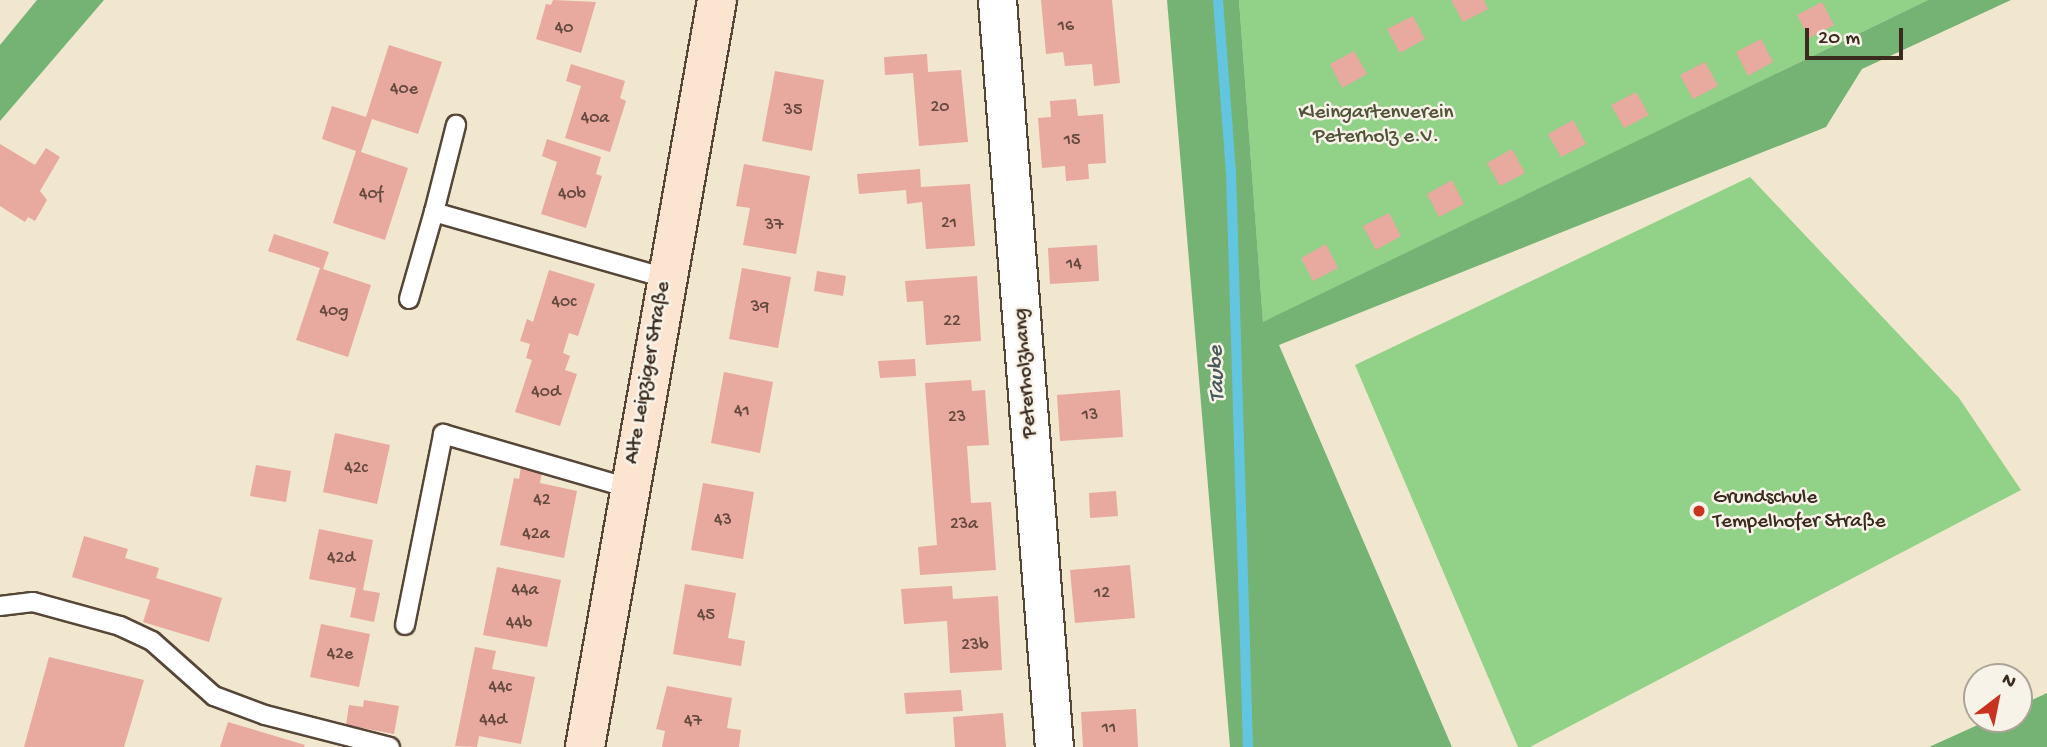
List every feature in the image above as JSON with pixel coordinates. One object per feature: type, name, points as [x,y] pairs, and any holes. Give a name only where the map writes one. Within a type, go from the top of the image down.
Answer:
[{"type":"street","name":"Alte Leipziger Straße","points":[[585,747],[717,0]]},
{"type":"street","name":"Peterholzhang","points":[[997,0],[1054,747]]},
{"type":"lane","points":[[409,299],[456,125]]},
{"type":"lane","points":[[434,212],[666,278]]},
{"type":"lane","points":[[405,625],[443,434],[629,488]]},
{"type":"lane","points":[[0,606],[33,602],[121,626],[152,641],[214,696],[265,715],[390,747]]},
{"type":"green space","points":[[37,0],[104,0],[0,121],[0,45]]},
{"type":"green space","points":[[1167,0],[1239,0],[1263,322],[1928,0],[2011,0],[1862,69],[1826,127],[1279,345],[1452,747],[1230,747]]},
{"type":"green space","name":"Kleingartenverein Peterholz e.V.","points":[[1239,0],[1928,0],[1263,323]]},
{"type":"green space","points":[[1750,177],[1959,398],[2021,490],[1530,747],[1518,747],[1355,365]]},
{"type":"green space","points":[[2047,693],[2047,747],[1929,747],[1963,732],[2033,733],[2033,700]]},
{"type":"building","points":[[553,0],[596,2],[581,53],[536,39],[546,4],[551,5]]},
{"type":"building","points":[[1041,0],[1112,0],[1120,83],[1094,86],[1092,64],[1065,66],[1063,52],[1046,54]]},
{"type":"building","points":[[1451,0],[1484,0],[1488,9],[1463,22]]},
{"type":"building","points":[[1822,2],[1834,25],[1809,38],[1797,15]]},
{"type":"building","points":[[1413,16],[1425,39],[1400,53],[1387,29]]},
{"type":"building","points":[[1761,39],[1773,62],[1748,76],[1736,52]]},
{"type":"building","points":[[389,45],[442,62],[418,134],[372,119],[361,152],[408,168],[385,240],[333,223],[356,151],[322,139],[332,106],[366,117]]},
{"type":"building","points":[[1354,51],[1367,74],[1342,88],[1330,64]]},
{"type":"building","points":[[927,54],[928,72],[961,70],[968,142],[919,146],[913,73],[885,75],[884,57]]},
{"type":"building","points":[[1705,62],[1718,86],[1693,99],[1680,75]]},
{"type":"building","points":[[571,64],[625,81],[620,98],[626,101],[610,152],[565,138],[581,86],[566,81]]},
{"type":"building","points":[[775,71],[824,80],[812,151],[762,141]]},
{"type":"building","points":[[1636,92],[1649,115],[1624,128],[1611,105]]},
{"type":"building","points":[[1076,99],[1078,116],[1103,114],[1106,163],[1088,164],[1089,179],[1066,181],[1065,166],[1042,168],[1038,118],[1051,117],[1050,101]]},
{"type":"building","points":[[1573,120],[1586,144],[1561,157],[1548,134]]},
{"type":"building","points":[[547,139],[601,157],[596,174],[602,176],[586,228],[541,214],[557,162],[542,156]]},
{"type":"building","points":[[0,144],[35,165],[46,148],[60,157],[40,191],[47,200],[35,221],[28,217],[25,222],[0,206]]},
{"type":"building","points":[[1512,149],[1525,173],[1500,186],[1487,163]]},
{"type":"building","points":[[744,164],[810,176],[796,254],[743,245],[750,208],[736,206]]},
{"type":"building","points":[[920,169],[921,187],[970,184],[975,246],[926,249],[922,202],[907,204],[906,190],[859,194],[857,174]]},
{"type":"building","points":[[1452,180],[1464,204],[1439,217],[1427,194]]},
{"type":"building","points":[[1389,213],[1401,236],[1376,250],[1363,226]]},
{"type":"building","points":[[274,234],[329,252],[323,269],[371,285],[348,357],[296,340],[320,268],[268,251]]},
{"type":"building","points":[[1326,244],[1338,268],[1313,281],[1301,258]]},
{"type":"building","points":[[1097,245],[1099,281],[1050,284],[1048,248]]},
{"type":"building","points":[[742,268],[791,277],[778,348],[729,339]]},
{"type":"building","points":[[549,270],[595,284],[578,336],[569,333],[563,353],[570,356],[565,370],[577,374],[560,426],[515,412],[532,360],[526,358],[530,344],[520,341],[527,319],[533,322]]},
{"type":"building","points":[[817,271],[846,276],[843,296],[814,291]]},
{"type":"building","points":[[977,276],[981,341],[926,345],[923,301],[907,302],[905,281]]},
{"type":"building","points":[[915,359],[916,376],[880,378],[878,361]]},
{"type":"building","points":[[724,372],[773,382],[760,453],[711,443]]},
{"type":"building","points":[[971,380],[972,391],[985,390],[989,445],[967,446],[971,503],[991,502],[996,570],[920,575],[918,547],[937,545],[925,383]]},
{"type":"building","points":[[1120,390],[1123,437],[1060,441],[1057,395]]},
{"type":"building","points":[[335,433],[390,445],[377,504],[323,492]]},
{"type":"building","points":[[522,461],[543,466],[540,483],[577,491],[564,558],[500,545],[514,478],[519,479]]},
{"type":"building","points":[[256,465],[291,471],[286,502],[250,496]]},
{"type":"building","points":[[703,483],[754,492],[743,559],[691,550]]},
{"type":"building","points":[[1116,491],[1118,516],[1090,518],[1089,493]]},
{"type":"building","points":[[319,529],[373,540],[363,590],[380,593],[374,622],[350,617],[356,588],[309,579]]},
{"type":"building","points":[[84,536],[128,549],[125,558],[159,568],[156,578],[222,598],[209,642],[143,622],[150,600],[72,577]]},
{"type":"building","points":[[1130,565],[1135,618],[1075,623],[1070,570]]},
{"type":"building","points":[[497,567],[561,580],[547,647],[483,635]]},
{"type":"building","points":[[685,584],[736,593],[728,638],[745,641],[741,666],[673,654]]},
{"type":"building","points":[[952,586],[953,599],[998,596],[1002,670],[950,673],[947,621],[904,624],[901,589]]},
{"type":"building","points":[[321,624],[370,634],[359,687],[310,677]]},
{"type":"building","points":[[475,647],[496,651],[492,669],[535,677],[521,744],[479,736],[477,747],[455,746]]},
{"type":"building","points":[[49,657],[144,680],[124,747],[24,747]]},
{"type":"building","points":[[667,686],[732,698],[727,728],[741,730],[739,747],[662,747],[665,731],[656,729]]},
{"type":"building","points":[[961,690],[963,711],[906,714],[904,693]]},
{"type":"building","points":[[364,700],[399,706],[394,734],[346,725],[349,705],[363,707]]},
{"type":"building","points":[[1136,709],[1138,747],[1083,747],[1081,712]]},
{"type":"building","points":[[1003,713],[1006,747],[955,747],[953,717]]},
{"type":"building","points":[[228,722],[305,745],[220,747]]},
{"type":"waterway","name":"Taube","points":[[1218,0],[1231,171],[1248,747]]},
{"type":"place","name":"Grundschule Tempelhofer Straße","points":[[1699,511]]}]
